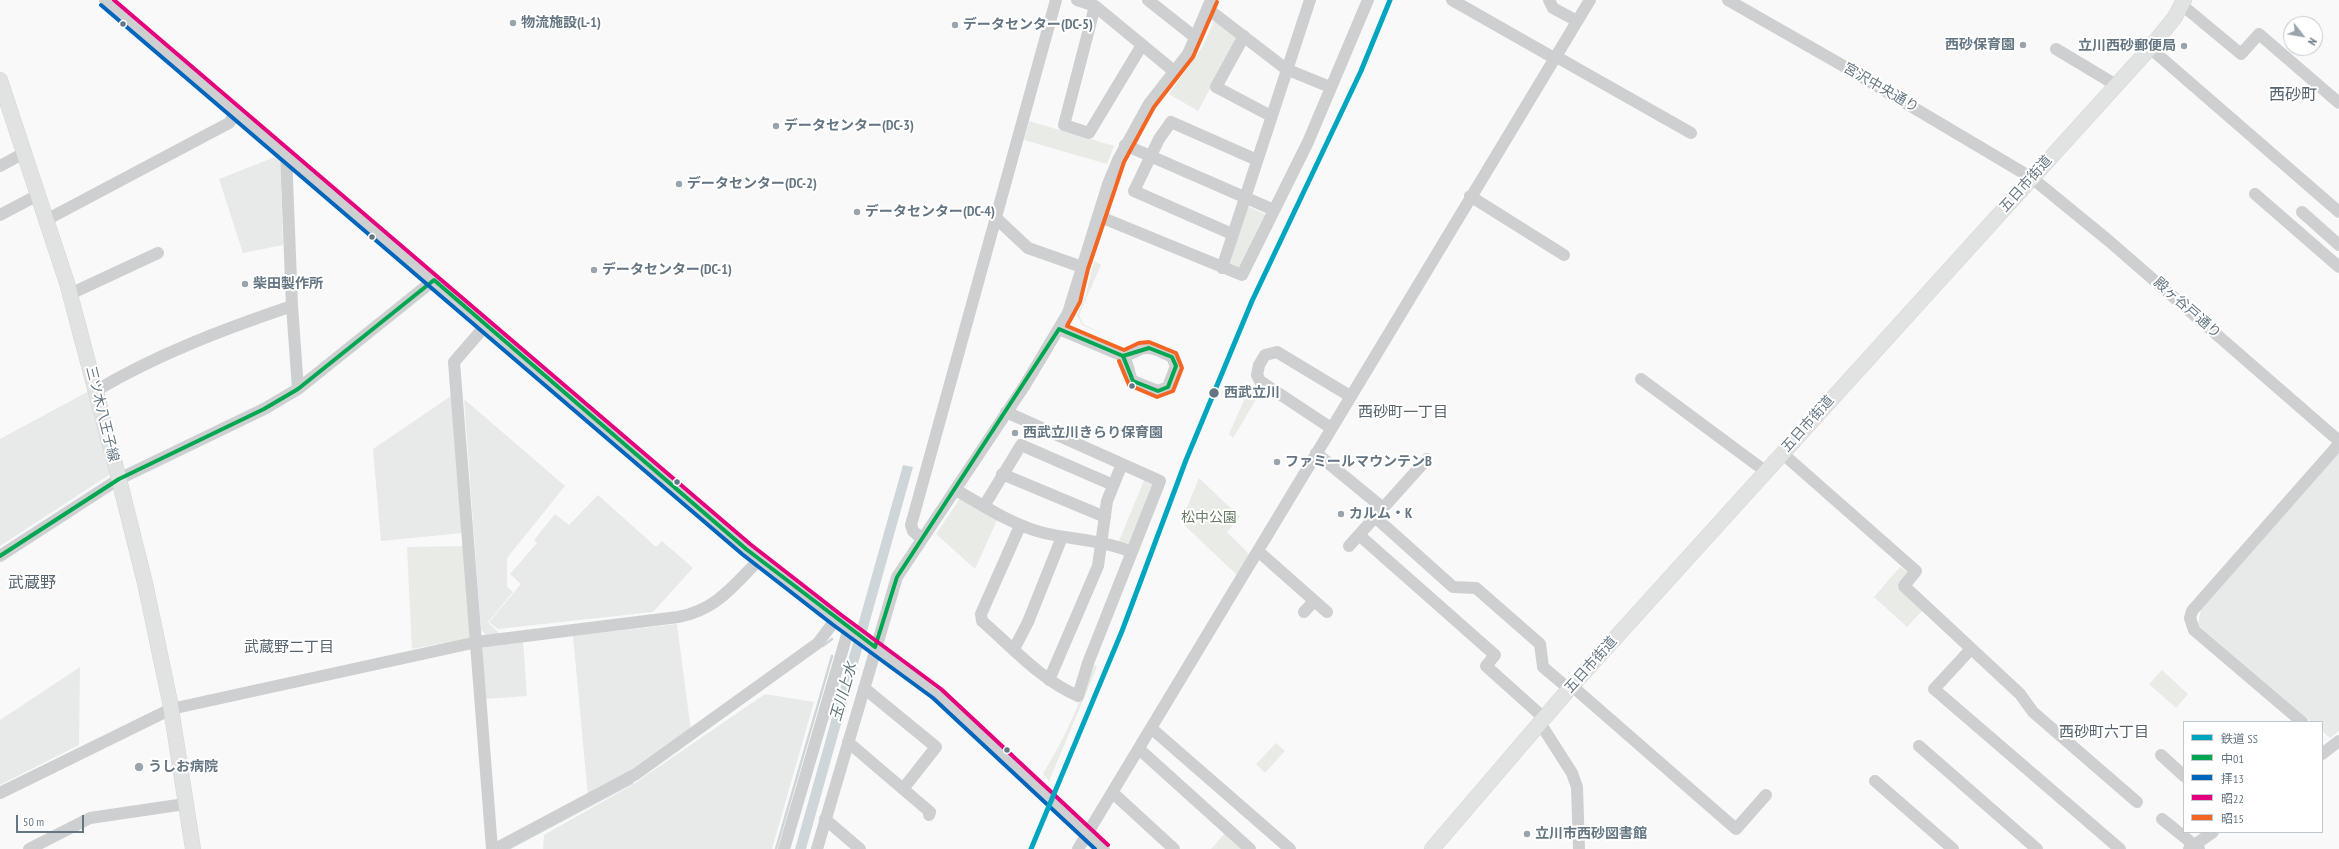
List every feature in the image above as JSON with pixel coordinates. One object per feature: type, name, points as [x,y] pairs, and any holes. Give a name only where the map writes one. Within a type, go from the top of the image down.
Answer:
[{"type":"main road","name":"五日市街道","points":[[1432,849],[1570,688],[2150,48],[2183,2]]},
{"type":"main road","name":"三ツ木八王子線","points":[[0,80],[70,294],[97,390],[145,583],[171,709],[193,849]]},
{"type":"street","points":[[105,0],[434,280],[759,560],[936,693],[1104,849]]},
{"type":"street","points":[[922,538],[913,531],[911,525],[1056,0]]},
{"type":"street","points":[[1077,0],[1096,6],[1175,72]]},
{"type":"street","points":[[1148,0],[1196,38]]},
{"type":"street","points":[[1222,268],[1286,69],[1310,0]]},
{"type":"street","points":[[1452,0],[1691,133]]},
{"type":"street","points":[[1549,0],[1553,8],[1577,20]]},
{"type":"street","points":[[1078,849],[1470,196],[1590,0]]},
{"type":"street","name":"宮沢中央通り","points":[[1728,0],[1840,64],[2032,178]]},
{"type":"street","points":[[1098,216],[1242,275],[1308,142],[1362,2]]},
{"type":"street","points":[[2183,2],[2241,54],[2259,34],[2339,103]]},
{"type":"street","points":[[817,849],[864,688],[871,644],[897,577],[956,490],[1059,329],[1074,300],[1082,267],[1108,184],[1125,145],[1149,104],[1175,72],[1196,38],[1210,5],[1244,36],[1286,69],[1330,87]]},
{"type":"street","points":[[1096,6],[1064,125],[1089,133],[1142,45]]},
{"type":"street","points":[[1244,36],[1216,87],[1271,116]]},
{"type":"street","points":[[2150,48],[2339,212]]},
{"type":"street","points":[[2056,49],[2116,85]]},
{"type":"street","points":[[46,220],[229,123],[236,113]]},
{"type":"street","points":[[1232,234],[1134,191],[1150,156],[1171,122],[1257,160]]},
{"type":"street","points":[[1125,145],[1274,210]]},
{"type":"street","points":[[0,166],[24,153]]},
{"type":"street","points":[[286,154],[292,306],[298,388]]},
{"type":"street","name":"殿ヶ谷戸通り","points":[[2032,178],[2109,240],[2339,443]]},
{"type":"street","points":[[2255,194],[2339,267]]},
{"type":"street","points":[[0,215],[38,195]]},
{"type":"street","points":[[1470,196],[1564,255]]},
{"type":"street","points":[[2302,212],[2339,245]]},
{"type":"street","points":[[996,218],[1028,248],[1082,267]]},
{"type":"street","points":[[2317,247],[2328,235]]},
{"type":"street","points":[[70,294],[158,253]]},
{"type":"street","points":[[0,556],[119,479],[264,409],[298,388],[434,280]]},
{"type":"street","points":[[97,390],[142,365],[218,332],[292,306]]},
{"type":"street","points":[[486,325],[454,362],[493,849],[636,774],[818,643],[836,619]]},
{"type":"street","points":[[1059,329],[1128,358]]},
{"type":"street","points":[[1331,428],[1260,381],[1257,375],[1265,355],[1277,352],[1350,396]]},
{"type":"street","points":[[1641,379],[1765,472]]},
{"type":"street","points":[[1006,412],[1160,481],[1088,663],[1078,696],[1062,689],[1049,680],[982,621],[981,617],[1020,526]]},
{"type":"street","points":[[2301,721],[2194,630],[2190,618],[2192,611],[2339,443]]},
{"type":"street","points":[[984,506],[1020,445],[1113,485]]},
{"type":"street","points":[[1316,453],[1383,508]]},
{"type":"street","points":[[1782,453],[1916,571],[1904,586],[2020,694],[2033,712],[2137,802]]},
{"type":"street","points":[[1349,546],[1427,459]]},
{"type":"street","points":[[1049,680],[1098,566],[1107,501],[1122,464]]},
{"type":"street","points":[[1002,474],[1105,517]]},
{"type":"street","points":[[956,490],[1020,526],[1062,536],[1112,544],[1132,552]]},
{"type":"street","points":[[1375,517],[1453,587],[1476,588],[1540,644],[1543,667],[1570,688],[1736,829],[1766,796]]},
{"type":"street","points":[[1359,535],[1495,655],[1486,666],[1542,721],[1575,780],[1578,800],[1579,849]]},
{"type":"street","points":[[1014,649],[1028,622],[1062,536]]},
{"type":"street","points":[[1258,551],[1327,612]]},
{"type":"street","points":[[0,793],[171,709],[477,642],[694,614],[716,603],[759,560]]},
{"type":"street","points":[[1304,612],[1314,601]]},
{"type":"street","points":[[784,849],[852,630]]},
{"type":"street","points":[[1971,649],[1934,689],[2120,849]]},
{"type":"street","points":[[864,688],[936,747],[903,789]]},
{"type":"street","points":[[1151,728],[1290,849]]},
{"type":"street","points":[[2323,740],[2331,747]]},
{"type":"street","points":[[848,742],[930,812],[928,815]]},
{"type":"street","points":[[1919,746],[2037,849]]},
{"type":"street","points":[[1139,749],[1250,849]]},
{"type":"street","points":[[2161,756],[2183,775]]},
{"type":"street","points":[[1874,781],[1953,849]]},
{"type":"street","points":[[1113,793],[1164,834],[1174,849]]},
{"type":"street","points":[[29,849],[90,818],[185,804]]},
{"type":"street","points":[[825,819],[860,849]]},
{"type":"street","points":[[2162,819],[2194,848],[2213,833]]},
{"type":"shaded area","points":[[280,155],[283,245],[243,253],[219,179]]},
{"type":"shaded area","points":[[89,391],[112,473],[0,546],[0,439]]},
{"type":"shaded area","points":[[451,396],[463,533],[381,541],[373,449]]},
{"type":"shaded area","points":[[464,399],[565,486],[507,558],[507,586],[513,592],[488,622],[500,634],[486,635],[481,630]]},
{"type":"shaded area","points":[[2337,453],[2339,454],[2339,731],[2330,738],[2323,732],[2323,721],[2310,721],[2198,625],[2201,609]]},
{"type":"shaded area","points":[[598,495],[656,547],[662,541],[693,568],[653,612],[498,629],[489,622],[521,584],[510,574],[537,543],[534,540],[555,514],[569,525]]},
{"type":"shaded area","points":[[677,624],[691,731],[639,767],[588,797],[573,636]]},
{"type":"shaded area","points":[[523,641],[527,696],[484,699],[480,653],[484,646]]},
{"type":"shaded area","points":[[80,667],[79,745],[0,785],[0,720]]},
{"type":"shaded area","points":[[765,694],[814,702],[772,849],[543,849],[544,835],[632,785]]},
{"type":"green space","points":[[1214,21],[1237,38],[1198,111],[1169,94],[1203,46]]},
{"type":"green space","points":[[1029,121],[1114,146],[1107,164],[1024,140]]},
{"type":"green space","points":[[1247,206],[1267,215],[1241,269],[1230,264]]},
{"type":"green space","points":[[1094,261],[1101,265],[1079,315],[1083,324],[1106,336],[1082,325],[1077,315],[1085,298]]},
{"type":"green space","points":[[1252,387],[1260,393],[1233,438],[1229,434],[1249,389]]},
{"type":"green space","points":[[1145,478],[1153,482],[1131,543],[1127,546],[1119,541]]},
{"type":"green space","name":"松中公園","points":[[1199,478],[1240,517],[1227,532],[1249,554],[1237,575],[1181,522]]},
{"type":"green space","points":[[961,497],[998,518],[975,569],[936,534]]},
{"type":"green space","points":[[463,546],[470,638],[412,649],[407,547]]},
{"type":"green space","points":[[1900,567],[1909,573],[1897,587],[1922,611],[1907,627],[1874,597]]},
{"type":"green space","points":[[1091,662],[1097,667],[1049,781],[1043,774],[1072,720]]},
{"type":"green space","points":[[2162,670],[2188,694],[2176,708],[2149,684]]},
{"type":"green space","points":[[1276,743],[1285,751],[1265,773],[1256,764]]},
{"type":"green space","points":[[1226,832],[1244,849],[1211,849]]},
{"type":"water","name":"玉川上水","points":[[903,465],[913,467],[806,849],[795,849]]},
{"type":"waterway","points":[[823,646],[832,639]]},
{"type":"waterway","points":[[776,849],[832,656]]},
{"type":"waterway","points":[[508,849],[632,783]]},
{"type":"rail line","name":"SS","points":[[1031,849],[1122,631],[1186,460],[1252,301],[1361,71],[1390,0]]},
{"type":"transit line","name":"昭22","points":[[114,0],[750,544],[840,614],[941,689],[1108,845]]},
{"type":"transit line","name":"昭15","points":[[1119,361],[1129,385],[1157,397],[1173,391],[1182,368],[1176,353],[1149,342],[1139,343],[1124,350],[1067,326],[1080,302],[1088,269],[1124,162],[1154,107],[1193,57],[1217,2]]},
{"type":"transit line","name":"拝13","points":[[101,5],[742,554],[832,624],[933,698],[1095,849]]},
{"type":"transit line","name":"中01","points":[[0,556],[119,479],[264,409],[298,389],[434,280],[746,549],[875,647],[897,577],[1059,329],[1123,356]]},
{"type":"transit line","name":"中01","points":[[1149,348],[1172,357],[1176,366],[1168,387],[1158,391],[1133,381],[1123,356],[1149,348]]},
{"type":"place","name":"物流施設(L-1)","points":[[513,23]]},
{"type":"place","name":"データセンター(DC-5)","points":[[955,25]]},
{"type":"place","name":"西砂保育園","points":[[2023,45]]},
{"type":"place","name":"立川西砂郵便局","points":[[2184,46]]},
{"type":"place","name":"データセンター(DC-3)","points":[[776,126]]},
{"type":"place","name":"データセンター(DC-2)","points":[[679,184]]},
{"type":"place","name":"データセンター(DC-4)","points":[[857,212]]},
{"type":"place","name":"データセンター(DC-1)","points":[[594,270]]},
{"type":"place","name":"柴田製作所","points":[[245,284]]},
{"type":"place","name":"西武立川","points":[[1214,393]]},
{"type":"place","name":"西武立川きらり保育園","points":[[1015,433]]},
{"type":"place","name":"ファミールマウンテンB","points":[[1277,462]]},
{"type":"place","name":"カルム・K","points":[[1341,514]]},
{"type":"place","name":"うしお病院","points":[[139,767]]},
{"type":"place","name":"立川市西砂図書館","points":[[1527,834]]},
{"type":"district","name":"西砂町","points":[[2293,95]]},
{"type":"district","name":"西砂町一丁目","points":[[1403,413]]},
{"type":"district","name":"武蔵野","points":[[32,583]]},
{"type":"district","name":"武蔵野二丁目","points":[[289,648]]},
{"type":"district","name":"西砂町六丁目","points":[[2104,733]]}]
